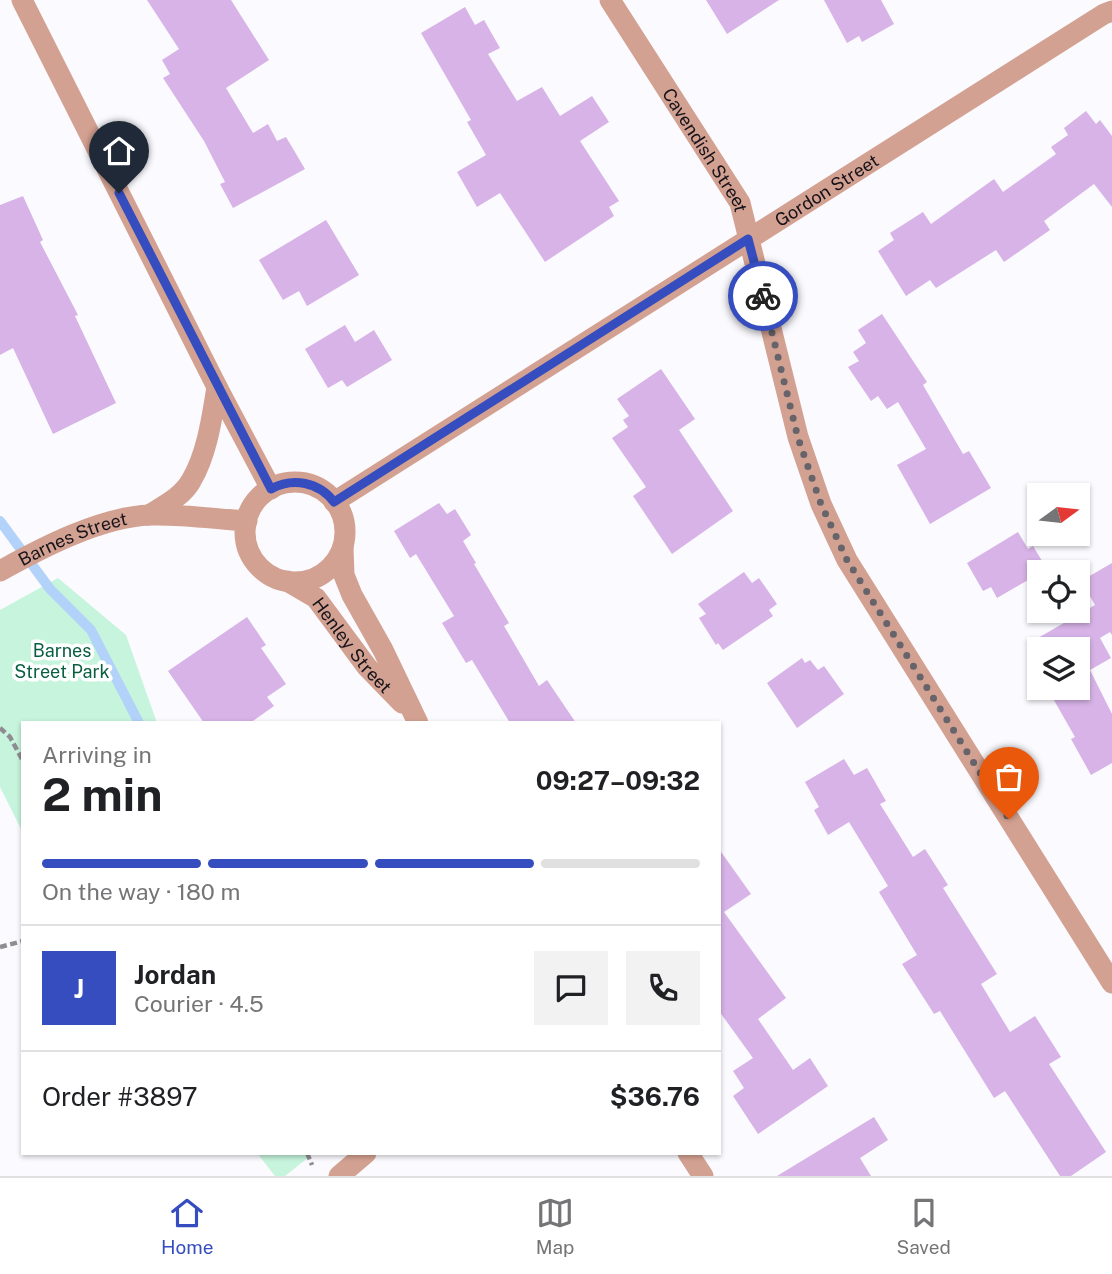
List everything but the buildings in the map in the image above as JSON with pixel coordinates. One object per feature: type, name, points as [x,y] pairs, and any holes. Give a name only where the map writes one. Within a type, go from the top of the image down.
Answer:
[{"type":"street","points":[[22,0],[271,489]]},
{"type":"street","name":"Cavendish Street","points":[[610,0],[740,204],[798,438],[821,504],[847,560],[1112,984]]},
{"type":"street","name":"Gordon Street","points":[[334,502],[1109,10]]},
{"type":"street","name":"Barnes Street","points":[[149,515],[172,501],[190,483],[211,424],[217,387]]},
{"type":"street","points":[[291,482],[309,484],[324,492],[334,502],[344,521],[343,547],[334,563],[321,575],[304,581],[286,581],[262,569],[251,555],[246,538],[247,520],[255,504],[271,489],[291,482]]},
{"type":"street","name":"Barnes Street","points":[[4,568],[69,536],[149,515],[247,520]]},
{"type":"street","name":"Henley Street","points":[[343,547],[344,575],[352,595],[383,649],[416,719]]},
{"type":"street","name":"Henley Street","points":[[286,581],[316,598],[367,667],[416,719]]},
{"type":"street","points":[[339,1176],[364,1155]]},
{"type":"street","points":[[689,1155],[703,1176]]},
{"type":"path","points":[[0,728],[10,737],[21,757]]},
{"type":"path","points":[[0,947],[21,942]]},
{"type":"green space","name":"Barnes Street Park","points":[[58,578],[126,635],[156,721],[21,721],[21,829],[0,787],[0,610]]},
{"type":"green space","points":[[259,1155],[311,1155],[285,1176],[275,1176]]},
{"type":"waterway","points":[[0,521],[50,589],[91,630],[138,721]]},
{"type":"way so far","points":[[763,296],[798,438],[821,504],[847,560],[1009,819]]},
{"type":"route","points":[[119,193],[271,489],[291,482],[309,484],[324,492],[334,502],[748,239],[763,296]]}]
